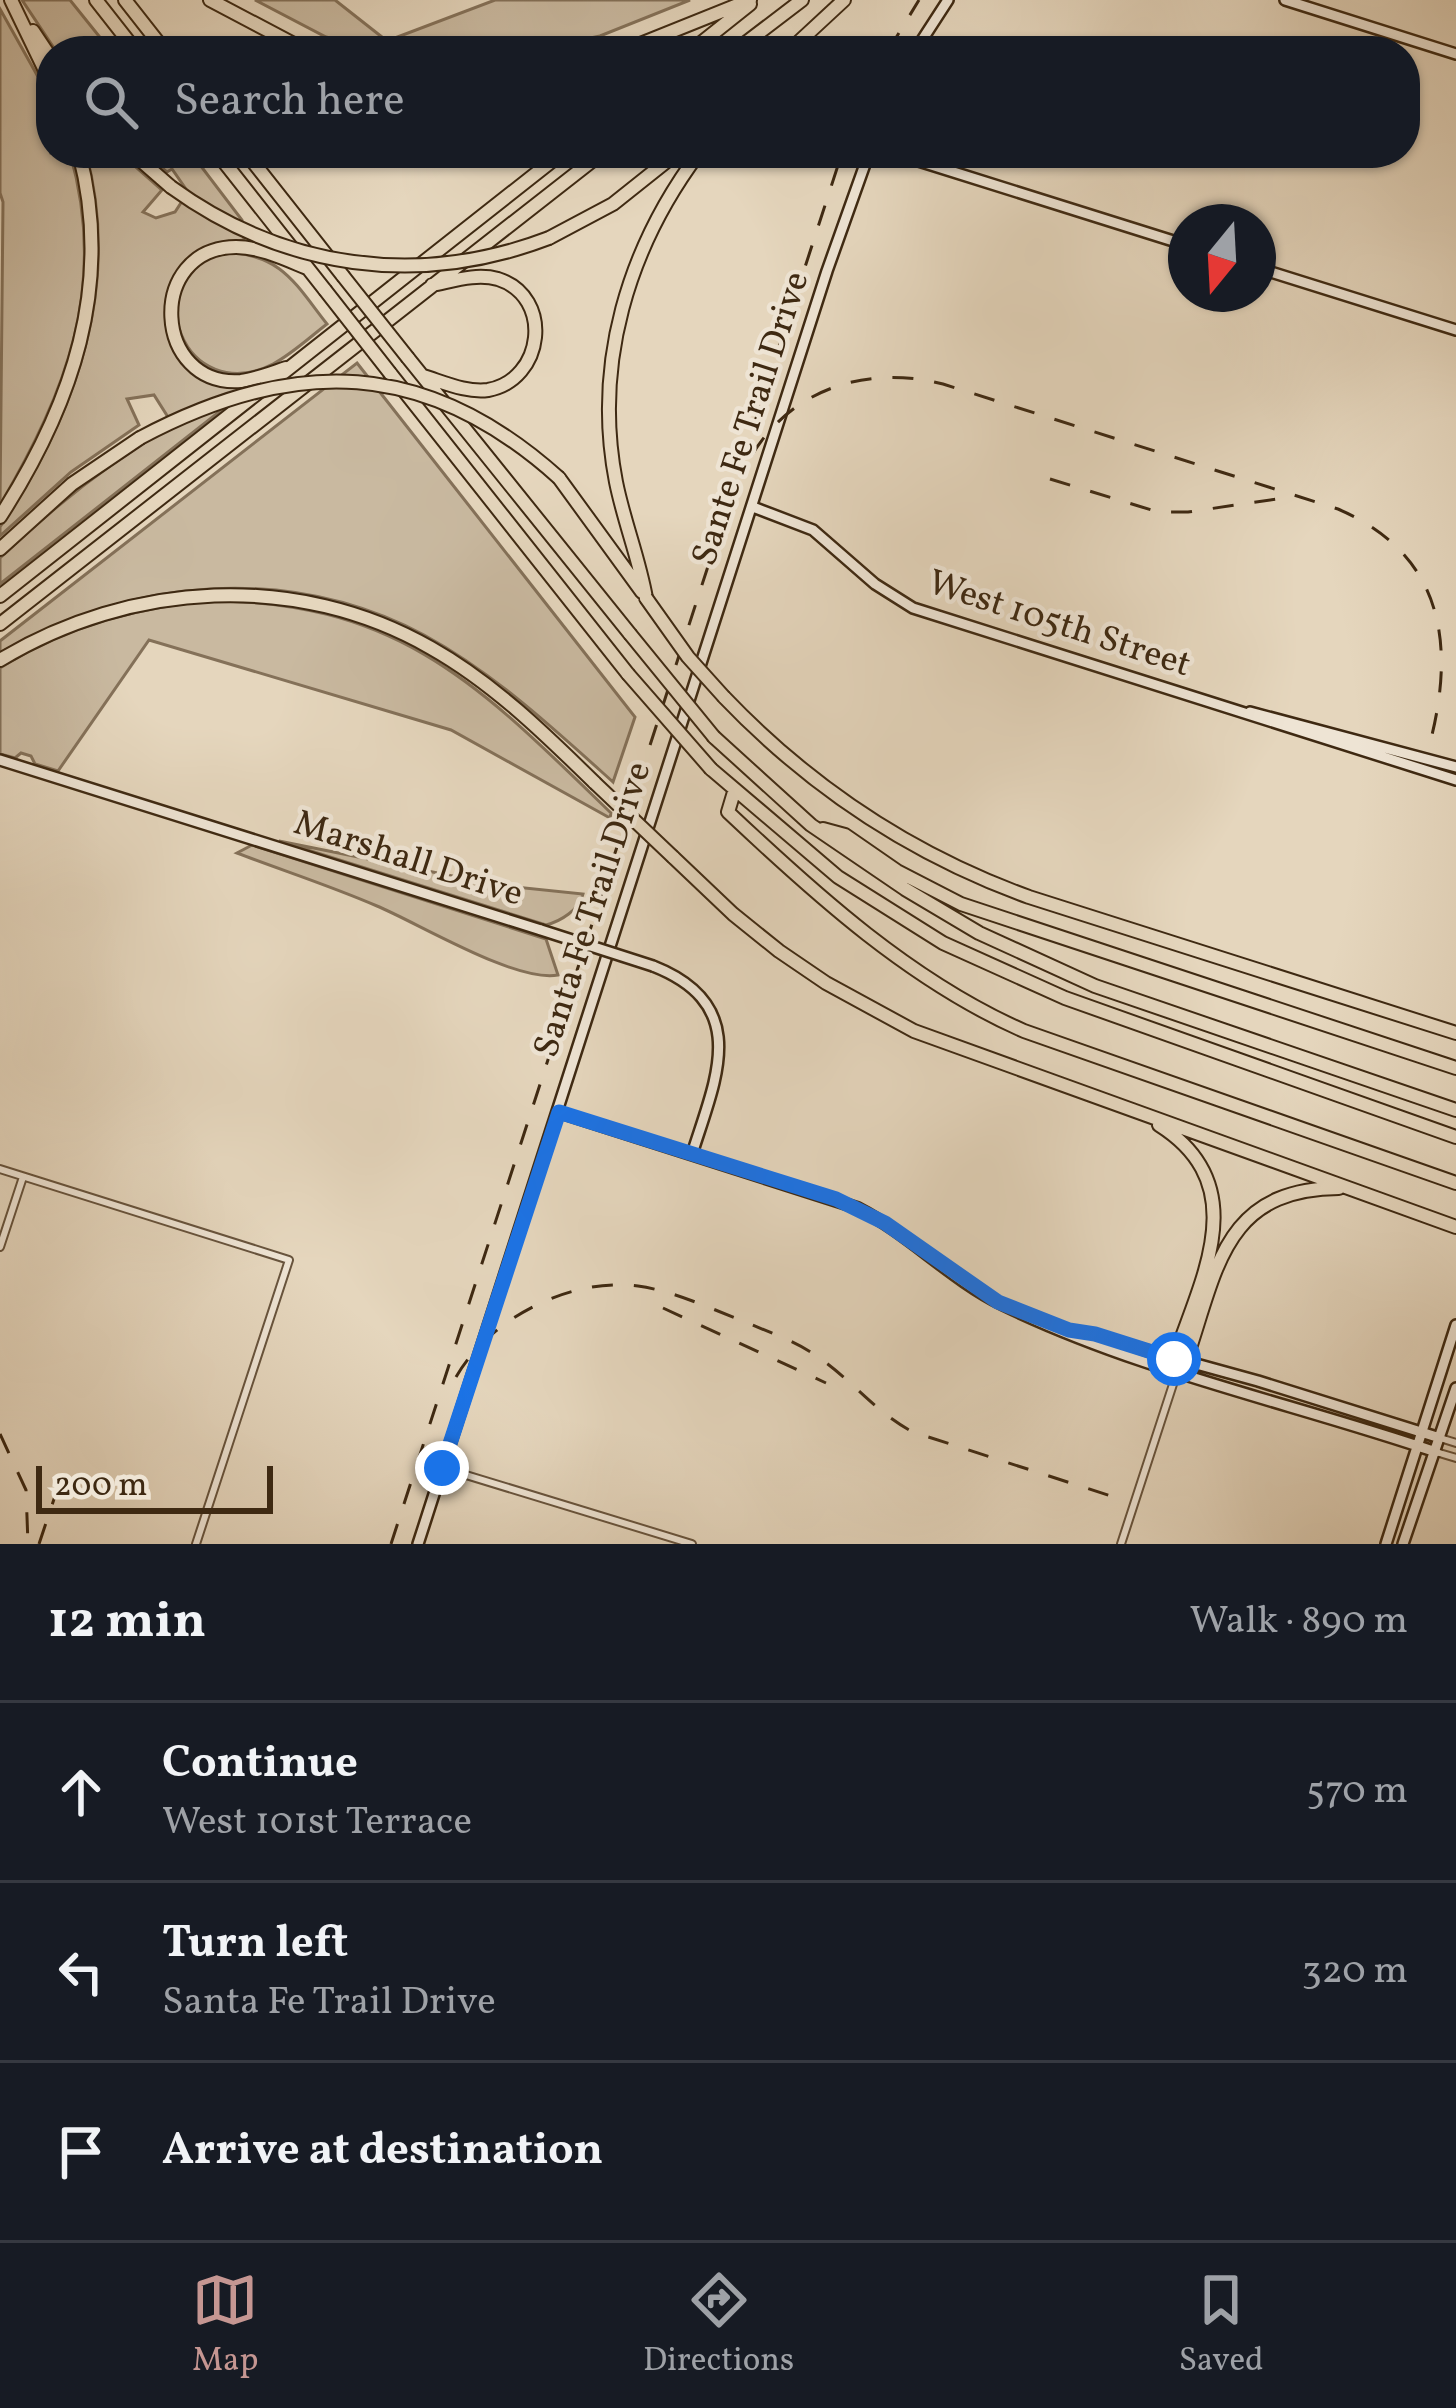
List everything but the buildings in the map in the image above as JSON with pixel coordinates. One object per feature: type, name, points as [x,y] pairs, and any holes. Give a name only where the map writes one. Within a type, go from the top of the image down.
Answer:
[{"type":"highway","points":[[11,0],[36,36]]},
{"type":"highway","points":[[11,0],[36,52]]},
{"type":"highway","points":[[96,0],[124,36]]},
{"type":"highway","points":[[125,0],[153,36]]},
{"type":"highway","points":[[210,0],[278,36]]},
{"type":"highway","points":[[661,36],[753,0]]},
{"type":"highway","points":[[709,36],[753,0]]},
{"type":"highway","points":[[755,36],[802,0]]},
{"type":"highway","points":[[805,36],[844,0]]},
{"type":"highway","points":[[0,517],[51,426],[84,333],[93,241],[81,168]]},
{"type":"highway","points":[[149,168],[209,214],[265,241],[362,265],[400,267],[471,262],[549,238],[613,204],[658,168]]},
{"type":"highway","points":[[229,168],[628,674],[734,792],[838,877],[908,923],[1065,998],[1456,1137]]},
{"type":"highway","points":[[258,168],[715,737],[811,825],[938,909],[1057,970],[1456,1110]]},
{"type":"highway","points":[[0,596],[543,168]]},
{"type":"highway","points":[[0,624],[582,168]]},
{"type":"highway","points":[[646,598],[615,476],[609,423],[612,360],[639,254],[665,202],[689,168]]},
{"type":"highway","points":[[291,367],[244,381],[203,371],[177,344],[171,304],[186,270],[203,255],[222,248],[258,250],[307,268]]},
{"type":"highway","points":[[422,376],[472,390],[495,388],[522,370],[536,342],[529,305],[504,281],[479,277],[428,286]]},
{"type":"highway","points":[[0,549],[72,484],[140,438],[205,406],[250,391],[310,382],[373,384],[416,393],[461,410],[518,444],[559,478],[688,657],[724,698],[782,755],[832,795],[909,844],[1029,897],[1456,1033]]},
{"type":"highway","points":[[0,660],[72,623],[137,604],[228,594],[319,604],[386,626],[452,661],[527,718],[779,951],[879,1014],[964,1052],[1453,1226]]},
{"type":"highway","points":[[734,792],[728,812],[758,840],[905,963],[980,1010],[1024,1031],[1456,1184]]},
{"type":"highway","points":[[811,825],[845,835],[897,871],[961,904],[1456,1068]]},
{"type":"highway","points":[[1139,1114],[1185,1144],[1213,1197],[1211,1251],[1178,1365]]},
{"type":"highway","points":[[1178,1365],[1223,1255],[1244,1220],[1287,1192],[1346,1187]]},
{"type":"main road","points":[[925,36],[948,0]]},
{"type":"main road","points":[[1285,0],[1399,36]]},
{"type":"main road","points":[[1420,43],[1456,54]]},
{"type":"main road","name":"Sante Fe Trail Drive","points":[[689,702],[864,168]]},
{"type":"main road","points":[[941,168],[1168,239]]},
{"type":"main road","points":[[1276,274],[1456,330]]},
{"type":"main road","name":"West 105th Street","points":[[753,508],[813,530],[874,584],[913,608],[1456,780]]},
{"type":"main road","name":"Santa Fe Trail Drive","points":[[418,1544],[689,702]]},
{"type":"main road","name":"West 105th Street","points":[[1233,710],[1274,716],[1456,766]]},
{"type":"main road","name":"Marshall Drive","points":[[0,760],[653,966],[693,987],[719,1033],[718,1072],[692,1154]]},
{"type":"main road","points":[[559,1112],[858,1208],[998,1302],[1069,1330],[1095,1334],[1436,1451]]},
{"type":"main road","points":[[1386,1544],[1456,1325]]},
{"type":"main road","points":[[1178,1365],[1258,1381],[1440,1438]]},
{"type":"main road","points":[[1403,1544],[1456,1388]]},
{"type":"street","points":[[0,1169],[289,1261],[196,1544]]},
{"type":"street","points":[[0,1247],[24,1176]]},
{"type":"street","points":[[1121,1544],[1178,1365]]},
{"type":"street","points":[[1440,1438],[1456,1443]]},
{"type":"street","points":[[1436,1451],[1456,1458]]},
{"type":"street","points":[[442,1468],[692,1544]]},
{"type":"shaded area","points":[[22,0],[70,0],[99,36],[46,36]]},
{"type":"shaded area","points":[[255,0],[335,0],[381,36],[324,36]]},
{"type":"shaded area","points":[[495,0],[690,0],[600,36],[400,36]]},
{"type":"shaded area","points":[[0,9],[36,73],[36,168],[73,168],[85,248],[82,292],[62,378],[0,505],[3,202]]},
{"type":"shaded area","points":[[89,168],[137,168],[162,190],[143,212],[156,218],[175,212],[188,192],[172,169],[163,168],[202,168],[242,220],[244,240],[206,250],[179,271],[166,301],[166,320],[170,341],[224,384],[243,387],[233,401],[0,584],[0,558],[20,539],[104,470],[173,425],[154,395],[127,399],[139,425],[71,472],[0,536],[0,527],[50,441],[85,349],[98,252]]},
{"type":"shaded area","points":[[225,252],[274,265],[327,324],[280,360],[242,373],[215,369],[195,355],[182,335],[177,311],[181,287],[197,266]]},
{"type":"shaded area","points":[[357,363],[635,717],[613,782],[523,703],[450,650],[372,612],[319,597],[264,589],[155,595],[102,608],[0,653],[0,641]]},
{"type":"shaded area","points":[[204,601],[272,604],[332,616],[384,634],[432,659],[520,726],[611,813],[610,818],[451,730],[149,640],[58,771],[35,764],[31,756],[21,753],[15,758],[0,754],[0,668],[98,622]]},
{"type":"shaded area","points":[[279,841],[497,885],[583,894],[569,914],[546,925]]},
{"type":"shaded area","points":[[252,845],[546,939],[558,975],[540,975],[493,961],[377,906],[237,853]]},
{"type":"railway","points":[[897,36],[919,0]]},
{"type":"railway","points":[[391,1544],[837,168]]},
{"type":"railway","points":[[752,455],[769,432],[811,398],[861,380],[915,379],[1338,509],[1399,549],[1432,603],[1441,667],[1431,739]]},
{"type":"railway","points":[[1050,479],[1158,512],[1284,498]]},
{"type":"railway","points":[[456,1377],[489,1337],[534,1306],[586,1288],[651,1288],[801,1346],[913,1432],[1114,1497]]},
{"type":"railway","points":[[663,1308],[826,1383]]},
{"type":"railway","points":[[0,1434],[26,1490],[28,1544]]},
{"type":"railway","points":[[39,1544],[57,1490]]},
{"type":"route","points":[[442,1468],[559,1112],[836,1199],[885,1223],[954,1275],[1021,1313],[1174,1359]]}]
